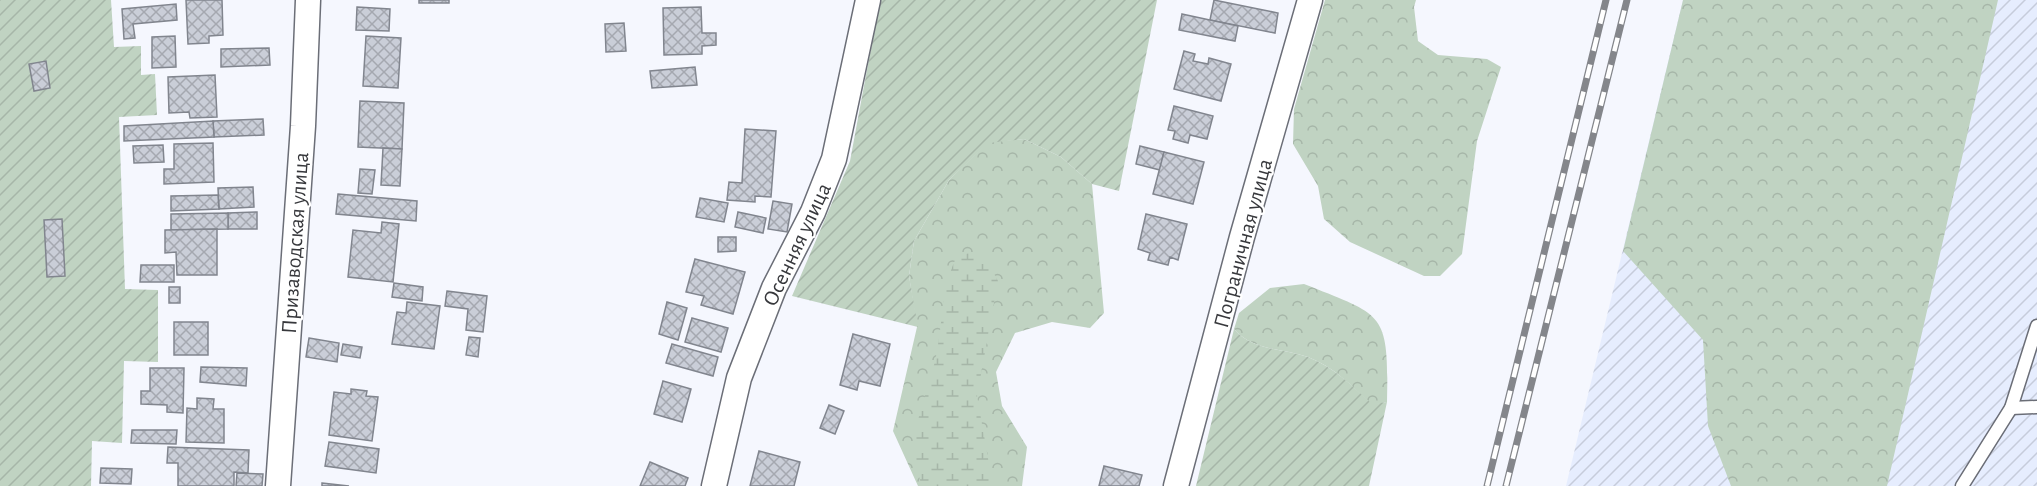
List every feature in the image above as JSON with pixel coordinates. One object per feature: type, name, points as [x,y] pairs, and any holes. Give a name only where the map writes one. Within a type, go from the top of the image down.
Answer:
[{"type":"street","name":"Призаводская улица","points":[[278,486],[303,126],[308,0]]},
{"type":"street","name":"Осенняя улица","points":[[714,486],[739,378],[774,288],[813,212],[834,159],[868,0]]},
{"type":"street","name":"Пограничная улица","points":[[1176,486],[1242,237],[1310,0]]},
{"type":"lane","points":[[1962,486],[2012,408],[2037,326]]},
{"type":"lane","points":[[2012,408],[2037,407]]},
{"type":"shaded area","points":[[1683,0],[2037,0],[2037,486],[1566,486]]},
{"type":"green space","points":[[0,0],[111,0],[114,47],[141,46],[141,75],[155,74],[157,115],[119,117],[125,289],[158,290],[158,362],[124,361],[122,443],[92,441],[91,486],[0,486]]},
{"type":"green space","points":[[880,0],[1157,0],[1119,191],[1092,184],[1061,157],[1024,139],[988,143],[949,180],[914,241],[909,276],[918,327],[792,296],[850,161]]},
{"type":"green space","points":[[1325,0],[1416,0],[1414,7],[1418,41],[1438,55],[1487,59],[1501,67],[1477,141],[1462,254],[1440,276],[1424,276],[1350,242],[1324,219],[1318,186],[1293,144],[1294,109]]},
{"type":"green space","points":[[1683,0],[1998,0],[1887,486],[1731,486],[1708,426],[1703,340],[1623,251]]},
{"type":"green space","points":[[1024,139],[1061,157],[1092,184],[1104,313],[1090,328],[1052,322],[1015,333],[996,372],[1002,406],[1027,447],[1022,486],[918,486],[893,431],[917,327],[909,276],[914,241],[949,180],[988,142]]},
{"type":"green space","points":[[981,250],[998,281],[977,396],[993,486],[922,486],[915,448],[916,432],[937,351],[948,279],[957,256]]},
{"type":"green space","points":[[1304,284],[1351,303],[1366,311],[1376,321],[1383,333],[1386,350],[1387,402],[1372,405],[1342,378],[1317,361],[1259,345],[1234,329],[1239,313],[1270,288]]},
{"type":"green space","points":[[1234,329],[1259,345],[1317,361],[1342,378],[1372,404],[1387,402],[1369,486],[1196,486]]},
{"type":"building","points":[[186,0],[222,0],[223,35],[209,36],[209,43],[188,44]]},
{"type":"building","points":[[419,0],[449,0],[449,3],[419,3]]},
{"type":"building","points":[[1214,0],[1278,13],[1275,33],[1210,20]]},
{"type":"building","points":[[176,4],[177,20],[133,24],[135,38],[124,39],[122,9]]},
{"type":"building","points":[[357,7],[390,9],[389,31],[356,30]]},
{"type":"building","points":[[701,7],[702,33],[716,33],[716,45],[702,46],[702,54],[664,55],[663,8]]},
{"type":"building","points":[[1182,14],[1238,26],[1235,41],[1179,30]]},
{"type":"building","points":[[624,23],[626,51],[606,52],[605,24]]},
{"type":"building","points":[[175,36],[176,67],[152,68],[152,37]]},
{"type":"building","points":[[366,36],[401,38],[398,88],[363,86]]},
{"type":"building","points":[[269,48],[270,65],[221,67],[221,49]]},
{"type":"building","points":[[1184,51],[1195,54],[1193,61],[1208,64],[1209,58],[1231,64],[1221,101],[1174,89]]},
{"type":"building","points":[[46,61],[50,88],[34,91],[29,64]]},
{"type":"building","points":[[695,67],[697,85],[652,88],[650,71]]},
{"type":"building","points":[[215,75],[217,117],[190,118],[189,112],[169,113],[168,77]]},
{"type":"building","points":[[360,101],[404,103],[402,149],[358,147]]},
{"type":"building","points":[[1174,106],[1213,116],[1207,139],[1190,135],[1188,143],[1173,139],[1175,131],[1168,130]]},
{"type":"building","points":[[263,119],[264,135],[214,137],[213,121]]},
{"type":"building","points":[[213,121],[214,137],[124,141],[124,126]]},
{"type":"building","points":[[745,129],[776,131],[771,197],[755,196],[755,202],[727,200],[729,182],[742,183]]},
{"type":"building","points":[[213,143],[214,182],[164,184],[164,169],[174,169],[174,144]]},
{"type":"building","points":[[163,145],[164,162],[134,163],[133,146]]},
{"type":"building","points":[[1140,146],[1164,152],[1160,170],[1136,164]]},
{"type":"building","points":[[383,148],[402,149],[400,186],[381,185]]},
{"type":"building","points":[[1164,152],[1204,162],[1193,204],[1153,194]]},
{"type":"building","points":[[360,169],[375,170],[372,194],[358,193]]},
{"type":"building","points":[[253,187],[254,207],[219,209],[218,188]]},
{"type":"building","points":[[338,194],[417,201],[416,221],[336,214]]},
{"type":"building","points":[[218,195],[219,209],[171,211],[171,196]]},
{"type":"building","points":[[700,198],[728,203],[724,222],[696,217]]},
{"type":"building","points":[[773,201],[792,204],[787,232],[768,229]]},
{"type":"building","points":[[257,212],[257,229],[228,229],[228,213]]},
{"type":"building","points":[[738,212],[766,218],[763,233],[735,227]]},
{"type":"building","points":[[228,213],[228,229],[171,230],[171,214]]},
{"type":"building","points":[[1146,214],[1187,224],[1178,260],[1170,257],[1168,265],[1148,260],[1150,253],[1138,249]]},
{"type":"building","points":[[62,219],[65,276],[47,277],[44,220]]},
{"type":"building","points":[[382,222],[399,224],[393,282],[348,277],[353,230],[381,233]]},
{"type":"building","points":[[217,229],[217,275],[177,275],[176,252],[165,253],[165,230]]},
{"type":"building","points":[[718,237],[736,237],[736,251],[718,252]]},
{"type":"building","points":[[695,259],[745,272],[733,314],[701,305],[704,296],[686,292]]},
{"type":"building","points":[[141,265],[174,265],[174,282],[140,282]]},
{"type":"building","points":[[394,283],[423,287],[422,301],[392,297]]},
{"type":"building","points":[[169,287],[180,287],[180,303],[169,303]]},
{"type":"building","points":[[447,291],[487,296],[483,332],[466,330],[468,309],[445,306]]},
{"type":"building","points":[[407,302],[440,306],[434,349],[392,344],[397,312],[406,313]]},
{"type":"building","points":[[667,302],[687,308],[678,340],[659,334]]},
{"type":"building","points":[[692,318],[728,328],[721,352],[685,342]]},
{"type":"building","points":[[174,322],[208,322],[208,355],[174,355]]},
{"type":"building","points":[[853,334],[890,344],[880,386],[859,381],[857,390],[840,385]]},
{"type":"building","points":[[469,337],[480,338],[478,357],[466,355]]},
{"type":"building","points":[[309,338],[339,343],[337,362],[306,357]]},
{"type":"building","points":[[343,344],[362,347],[360,358],[341,355]]},
{"type":"building","points":[[672,344],[718,357],[713,376],[666,363]]},
{"type":"building","points":[[201,367],[247,368],[246,386],[200,382]]},
{"type":"building","points":[[150,368],[184,368],[183,413],[167,412],[167,405],[141,404],[141,391],[150,391]]},
{"type":"building","points":[[663,381],[691,389],[682,422],[654,414]]},
{"type":"building","points":[[351,389],[367,391],[366,396],[378,397],[372,441],[329,435],[334,392],[351,394]]},
{"type":"building","points":[[197,398],[214,399],[213,409],[224,409],[224,443],[186,442],[187,408],[197,409]]},
{"type":"building","points":[[829,405],[844,411],[835,434],[820,428]]},
{"type":"building","points":[[132,430],[177,430],[176,444],[131,443]]},
{"type":"building","points":[[329,442],[379,449],[376,473],[325,466]]},
{"type":"building","points":[[168,447],[249,450],[248,473],[234,472],[234,486],[178,486],[178,463],[167,463]]},
{"type":"building","points":[[759,451],[800,462],[794,486],[750,486]]},
{"type":"building","points":[[650,462],[688,478],[685,486],[640,486]]},
{"type":"building","points":[[1104,466],[1142,475],[1139,486],[1099,486]]},
{"type":"building","points":[[101,468],[132,469],[131,484],[100,483]]},
{"type":"building","points":[[237,473],[263,474],[262,486],[236,486]]},
{"type":"building","points":[[322,483],[349,486],[322,486]]},
{"type":"railway","points":[[1487,486],[1606,0]]},
{"type":"railway","points":[[1506,486],[1627,0]]}]
